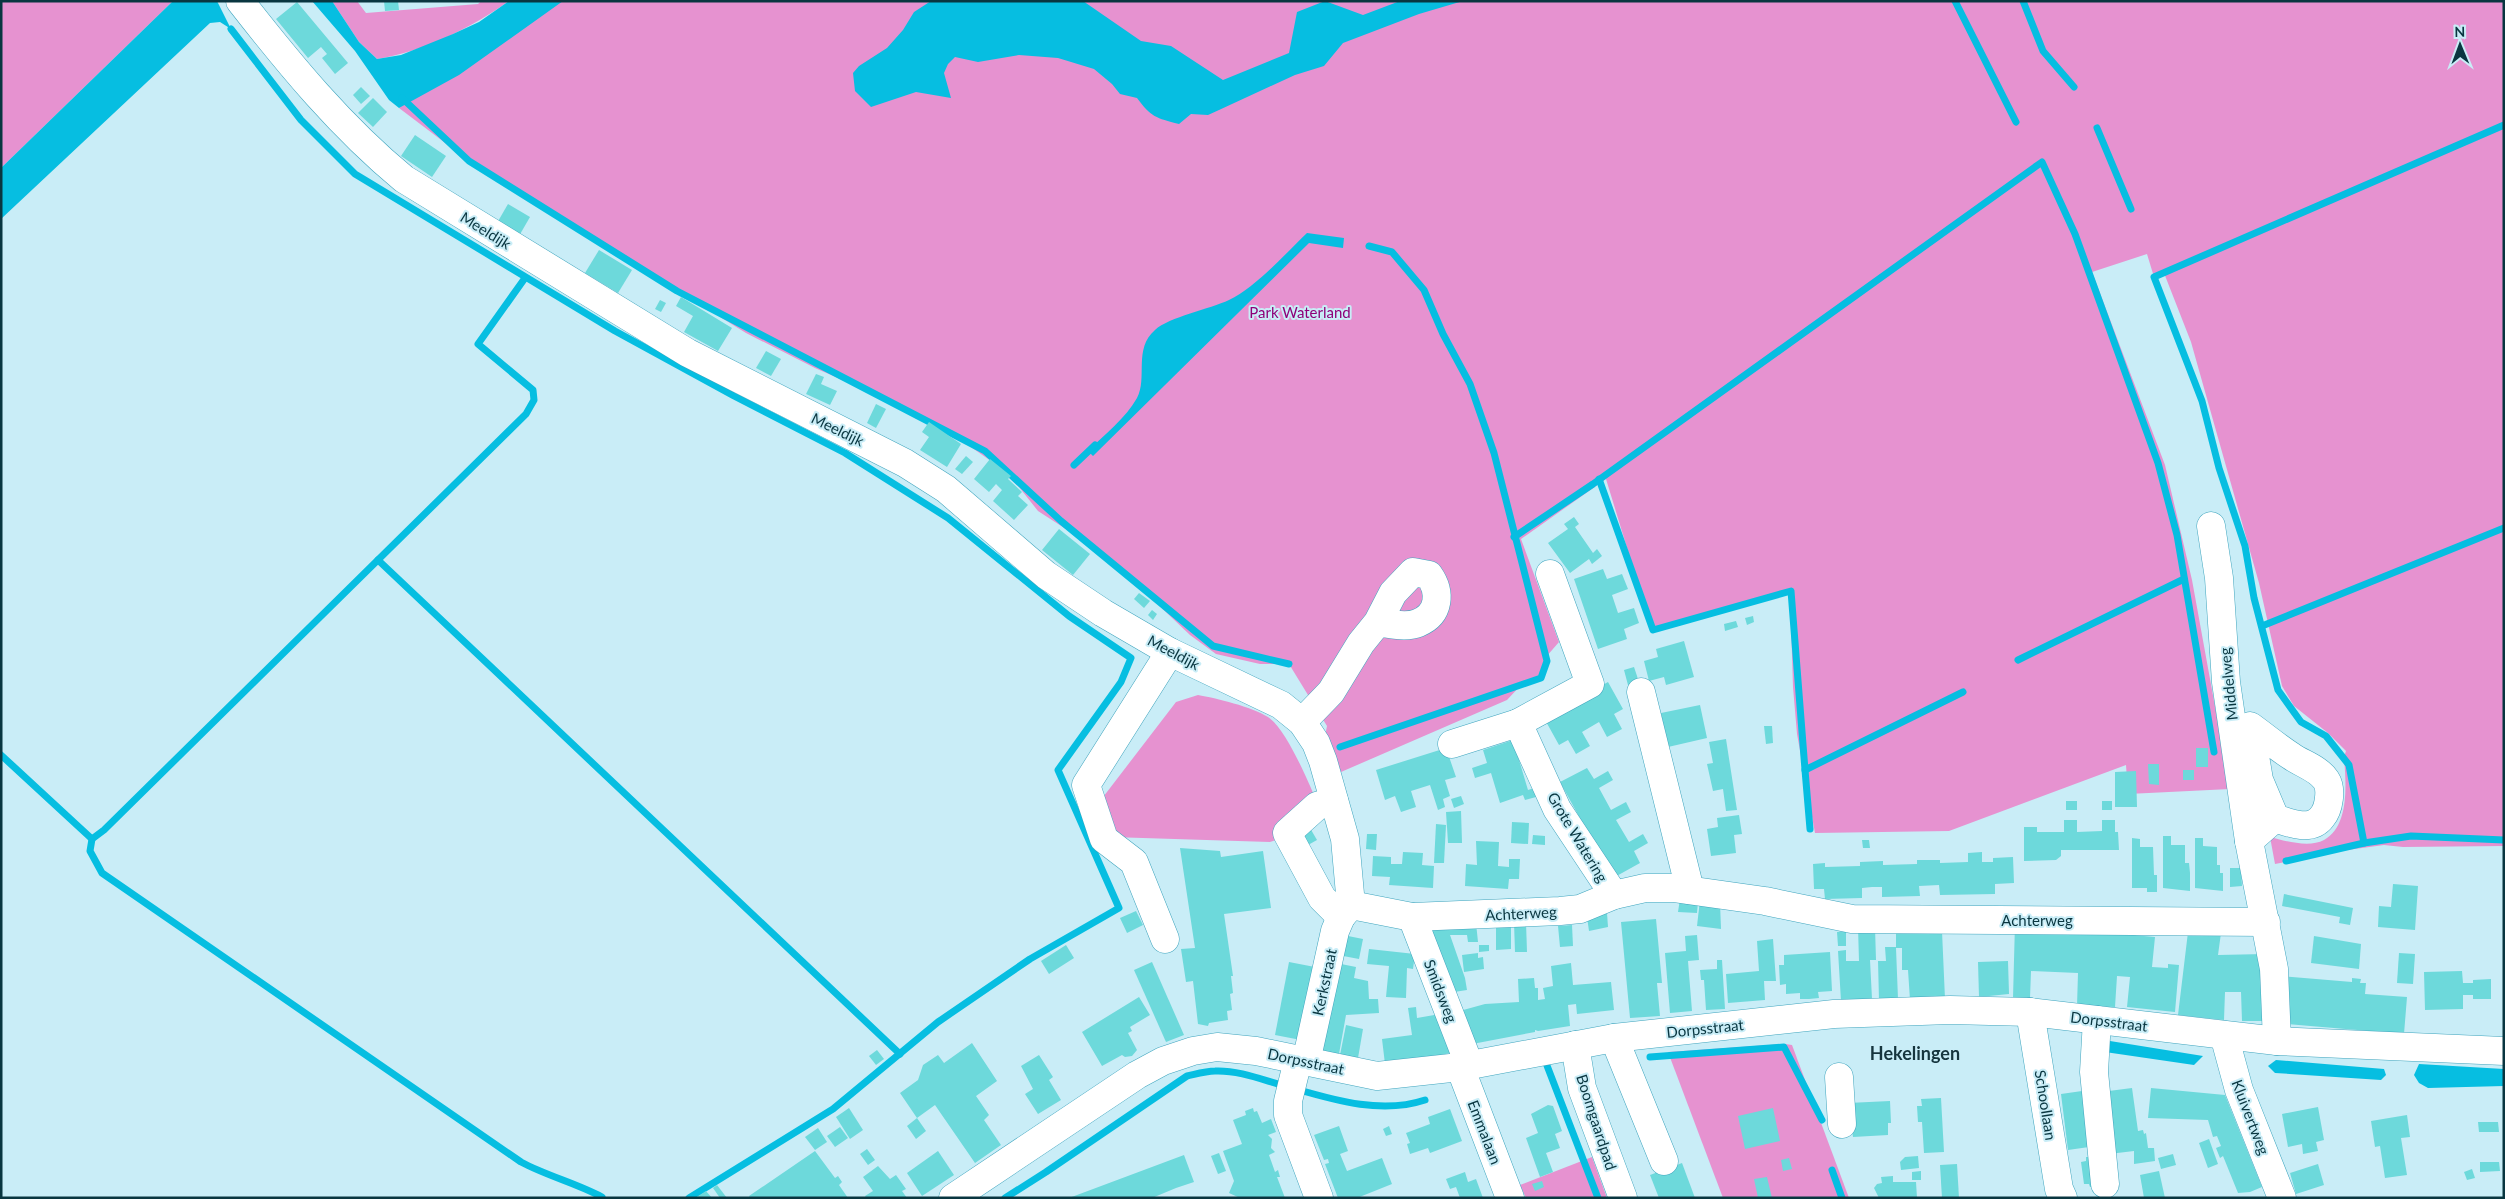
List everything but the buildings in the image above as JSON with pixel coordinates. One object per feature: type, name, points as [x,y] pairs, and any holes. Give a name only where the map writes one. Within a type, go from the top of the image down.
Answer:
[{"type":"street","name":"Meeldijk","points":[[240,1],[333,114],[367,149],[404,179],[688,354],[905,463],[946,489],[1046,575],[1103,613],[1170,652],[1281,705],[1302,722],[1316,743],[1345,839],[1346,911]]},
{"type":"street","name":"Middelweg","points":[[2211,526],[2219,578],[2226,682],[2250,841],[2266,922]]},
{"type":"street","points":[[1452,744],[1518,723],[1590,684],[1550,574]]},
{"type":"street","points":[[1302,722],[1331,692],[1361,642],[1378,622]]},
{"type":"street","points":[[1165,939],[1134,862],[1104,838],[1086,785],[1170,652]]},
{"type":"street","points":[[1641,692],[1690,890]]},
{"type":"street","name":"Grote Watering","points":[[1518,723],[1557,809],[1614,895]]},
{"type":"street","points":[[1334,801],[1317,806],[1287,834],[1322,898],[1346,911]]},
{"type":"street","points":[[2250,841],[2275,818]]},
{"type":"street","name":"Achterweg","points":[[1346,911],[1412,917],[1560,911],[1580,909],[1614,895],[1646,888],[1690,890],[1764,901],[1852,919],[2266,922]]},
{"type":"street","name":"Kerkstraat","points":[[1297,1076],[1335,931],[1346,911]]},
{"type":"street","name":"Smidsweg","points":[[1412,917],[1465,1066]]},
{"type":"street","points":[[2266,922],[2274,969],[2277,1042]]},
{"type":"street","name":"Dorpsstraat","points":[[953,1198],[1137,1075],[1164,1061],[1193,1051],[1217,1047],[1256,1051],[1297,1076],[1377,1076],[1465,1066],[1614,1038],[1834,1014],[1950,1010],[2030,1012],[2277,1042],[2504,1051]]},
{"type":"street","name":"Schoollaan","points":[[2030,1012],[2063,1198]]},
{"type":"street","points":[[2097,1020],[2094,1072],[2105,1184]]},
{"type":"street","name":"Kluivertweg","points":[[2224,1035],[2239,1090],[2282,1198]]},
{"type":"street","points":[[1614,1038],[1664,1161]]},
{"type":"street","name":"Boomgaardpad","points":[[1575,1045],[1582,1088],[1623,1198]]},
{"type":"street","name":"Emmalaan","points":[[1465,1066],[1510,1198]]},
{"type":"street","points":[[1297,1076],[1288,1115],[1319,1198]]},
{"type":"street","points":[[1838,1077],[1842,1124]]},
{"type":"green space","points":[[1,1],[173,1],[1,168]]},
{"type":"green space","points":[[332,1],[357,1],[366,13],[478,4],[481,1],[509,1],[446,38],[412,51],[377,59],[359,42]]},
{"type":"green space","name":"Park Waterland","points":[[537,1],[2504,1],[2504,846],[2403,847],[2384,845],[2340,851],[2275,864],[2270,837],[2304,844],[2318,842],[2324,840],[2338,825],[2344,803],[2344,757],[2346,751],[2328,733],[2294,706],[2282,686],[2259,583],[2191,342],[2164,273],[2154,277],[2147,254],[2092,272],[2165,465],[2192,580],[2230,789],[2128,794],[2126,765],[1949,831],[1815,833],[1797,734],[1793,687],[1790,591],[1656,632],[1650,623],[1606,479],[1521,539],[1559,642],[1546,657],[1547,661],[1541,678],[1521,685],[1507,700],[1341,772],[1325,736],[1327,726],[1289,664],[1260,664],[1216,654],[1190,635],[1106,555],[1038,511],[1019,487],[991,461],[958,438],[888,400],[815,368],[746,333],[469,161],[399,108]]},
{"type":"green space","points":[[1198,695],[1244,706],[1261,713],[1275,723],[1301,766],[1315,797],[1276,840],[1270,842],[1111,837],[1097,805],[1176,702]]},
{"type":"green space","points":[[1792,1045],[1849,1198],[1723,1198],[1668,1052]]},
{"type":"green space","points":[[1592,1157],[1607,1198],[1526,1198],[1520,1185]]},
{"type":"water","points":[[173,1],[217,1],[231,29],[220,22],[210,23],[1,219],[1,168]]},
{"type":"water","points":[[312,1],[332,1],[359,42],[377,59],[401,55],[453,34],[479,22],[509,1],[563,1],[459,75],[399,108],[389,100],[355,51]]},
{"type":"water","points":[[931,1],[1083,1],[1141,41],[1171,46],[1223,80],[1289,53],[1297,12],[1325,1],[1363,15],[1400,1],[1463,1],[1419,14],[1343,43],[1324,66],[1295,75],[1208,115],[1191,114],[1179,124],[1150,113],[1137,98],[1120,94],[1112,84],[1094,69],[1058,58],[1019,55],[978,62],[955,57],[948,64],[944,73],[951,98],[916,92],[871,107],[855,91],[853,73],[859,66],[887,48],[903,30],[914,12]]},
{"type":"water","points":[[1307,233],[1344,238],[1343,248],[1309,243],[1093,456],[1088,451],[1121,419],[1137,398],[1140,390],[1144,346],[1155,330],[1170,321],[1229,300],[1239,294],[1270,270]]},
{"type":"water","points":[[2110,1041],[2203,1056],[2194,1065],[2105,1052],[2101,1043]]},
{"type":"water","points":[[2276,1060],[2384,1069],[2386,1075],[2381,1080],[2275,1073],[2268,1066]]},
{"type":"water","points":[[2419,1064],[2504,1069],[2504,1086],[2428,1088],[2419,1083],[2414,1075]]},
{"type":"waterway","points":[[1955,1],[2016,122]]},
{"type":"waterway","points":[[2023,1],[2043,51],[2074,87]]},
{"type":"waterway","points":[[231,29],[301,120],[355,174],[615,331],[734,396],[845,453],[948,518],[1069,616],[1131,658],[1121,682],[1058,770],[1119,908],[1030,959],[938,1022],[833,1109],[689,1198]]},
{"type":"waterway","points":[[402,98],[469,161],[677,291],[985,451],[1061,521],[1213,646],[1289,664]]},
{"type":"waterway","points":[[2364,843],[2349,765],[2326,736],[2301,722],[2278,690],[2254,598],[2245,546],[2219,468],[2202,401],[2154,277],[2504,125]]},
{"type":"waterway","points":[[2097,128],[2131,209]]},
{"type":"waterway","points":[[1514,537],[1593,484],[2042,162],[2075,234],[2158,463],[2177,535],[2214,752]]},
{"type":"waterway","points":[[1340,747],[1541,678],[1547,661],[1494,453],[1470,384],[1443,334],[1424,290],[1392,252],[1369,246]]},
{"type":"waterway","points":[[525,278],[478,344],[533,390],[534,400],[526,414],[104,830],[92,839],[90,851],[102,873],[521,1162],[602,1197]]},
{"type":"waterway","points":[[1074,465],[1095,445]]},
{"type":"waterway","points":[[1599,479],[1653,630],[1791,591],[1805,770],[1963,692]]},
{"type":"waterway","points":[[2262,626],[2504,528]]},
{"type":"waterway","points":[[378,560],[900,1054]]},
{"type":"waterway","points":[[2018,660],[2184,579]]},
{"type":"waterway","points":[[1,755],[92,839]]},
{"type":"waterway","points":[[1805,770],[1810,829]]},
{"type":"waterway","points":[[2286,861],[2364,843],[2411,836],[2504,840]]},
{"type":"waterway","points":[[1650,1057],[1784,1047],[1822,1120]]},
{"type":"waterway","points":[[1546,1063],[1598,1198]]},
{"type":"waterway","points":[[1005,1198],[1187,1076],[1224,1071],[1251,1076],[1285,1086]]},
{"type":"waterway","points":[[1296,1089],[1328,1098],[1377,1106],[1393,1106],[1425,1100]]},
{"type":"waterway","points":[[1832,1170],[1842,1198]]},
{"type":"district","name":"Hekelingen","points":[[1915,1053]]}]
